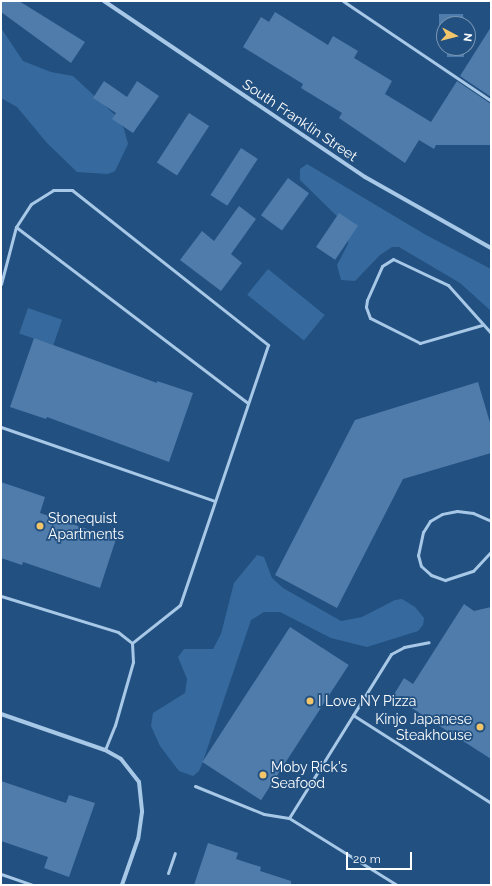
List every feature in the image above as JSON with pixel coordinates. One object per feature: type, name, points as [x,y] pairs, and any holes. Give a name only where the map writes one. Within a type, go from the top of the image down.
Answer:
[{"type":"street","name":"South Franklin Street","points":[[104,1],[366,177],[491,248]]},
{"type":"street","points":[[1,714],[105,750],[120,759],[140,782],[142,812],[138,839],[122,885]]},
{"type":"lane","points":[[343,1],[491,101]]},
{"type":"lane","points":[[1,284],[16,227],[31,204],[53,190],[72,190],[268,344],[180,605],[132,643]]},
{"type":"lane","points":[[16,227],[248,403]]},
{"type":"lane","points":[[482,325],[420,343],[370,318],[366,307],[367,300],[382,266],[393,259],[448,285],[460,296],[482,325],[491,333]]},
{"type":"lane","points":[[1,427],[215,501]]},
{"type":"lane","points":[[491,521],[473,513],[457,512],[442,514],[430,521],[423,532],[418,555],[421,566],[431,575],[445,580],[473,571],[491,552]]},
{"type":"lane","points":[[1,596],[118,632],[132,643],[133,662],[116,725],[105,750]]},
{"type":"lane","points":[[289,818],[391,654],[404,647],[429,642]]},
{"type":"lane","points":[[353,715],[491,803]]},
{"type":"lane","points":[[196,786],[264,814],[289,818],[397,885]]},
{"type":"lane","points":[[168,873],[175,852]]},
{"type":"lane","points":[[1,874],[33,885]]},
{"type":"shaded area","points":[[1,28],[23,61],[51,72],[73,76],[116,116],[124,129],[128,144],[115,171],[108,174],[77,172],[47,143],[17,107],[1,98]]},
{"type":"shaded area","points":[[307,164],[426,235],[491,269],[491,311],[460,283],[399,247],[392,247],[380,255],[355,281],[341,280],[337,265],[348,244],[349,228],[300,180],[300,169]]},
{"type":"shaded area","points":[[268,269],[325,315],[304,341],[247,295]]},
{"type":"shaded area","points":[[28,308],[62,320],[53,345],[19,334]]},
{"type":"shaded area","points":[[257,555],[264,557],[272,578],[283,588],[341,621],[362,617],[395,600],[402,599],[415,607],[424,618],[423,625],[418,631],[367,647],[331,638],[280,612],[264,612],[251,620],[202,764],[199,771],[193,776],[179,771],[160,746],[151,726],[153,713],[185,693],[187,679],[178,657],[184,649],[213,649],[221,634],[234,583]]},
{"type":"building","points":[[1,1],[19,1],[85,42],[71,63],[1,12]]},
{"type":"building","points":[[275,12],[328,45],[333,36],[358,51],[354,58],[392,81],[385,94],[431,122],[457,81],[491,104],[491,145],[436,145],[434,149],[419,140],[405,163],[339,118],[342,113],[301,88],[303,84],[243,47],[261,17],[269,22]]},
{"type":"building","points":[[439,14],[463,14],[463,16],[439,16]]},
{"type":"building","points":[[491,27],[491,97],[460,76],[473,56],[476,56],[476,51]]},
{"type":"building","points":[[447,56],[464,56],[464,57]]},
{"type":"building","points":[[104,81],[127,97],[137,81],[159,96],[133,133],[112,119],[116,113],[93,98]]},
{"type":"building","points":[[189,113],[209,126],[177,176],[157,162]]},
{"type":"building","points":[[241,148],[258,159],[227,206],[211,195]]},
{"type":"building","points":[[288,178],[309,193],[282,230],[261,215]]},
{"type":"building","points":[[239,206],[256,219],[231,254],[242,263],[221,291],[180,260],[202,231],[214,241]]},
{"type":"building","points":[[339,213],[358,226],[335,260],[316,247]]},
{"type":"building","points":[[34,338],[157,383],[157,381],[193,393],[169,462],[47,417],[46,419],[10,407]]},
{"type":"building","points":[[478,382],[491,426],[491,453],[403,479],[337,608],[275,575],[355,420]]},
{"type":"building","name":"Stonequist Apartments","points":[[1,482],[45,497],[40,513],[116,539],[100,588],[23,562],[22,565],[1,558]]},
{"type":"building","points":[[464,604],[474,611],[491,607],[491,759],[393,696],[404,678],[413,684]]},
{"type":"building","points":[[290,627],[349,665],[261,800],[202,762]]},
{"type":"building","points":[[1,781],[66,803],[69,795],[95,803],[69,877],[44,868],[48,857],[1,841]]},
{"type":"building","points":[[208,843],[238,853],[236,859],[261,867],[260,871],[291,881],[291,885],[194,885]]},
{"type":"place","name":"Stonequist Apartments","points":[[40,526]]},
{"type":"place","name":"I Love NY Pizza","points":[[310,701]]},
{"type":"place","name":"Kinjo Japanese Steakhouse","points":[[480,727]]},
{"type":"place","name":"Moby Rick's Seafood","points":[[263,775]]}]
